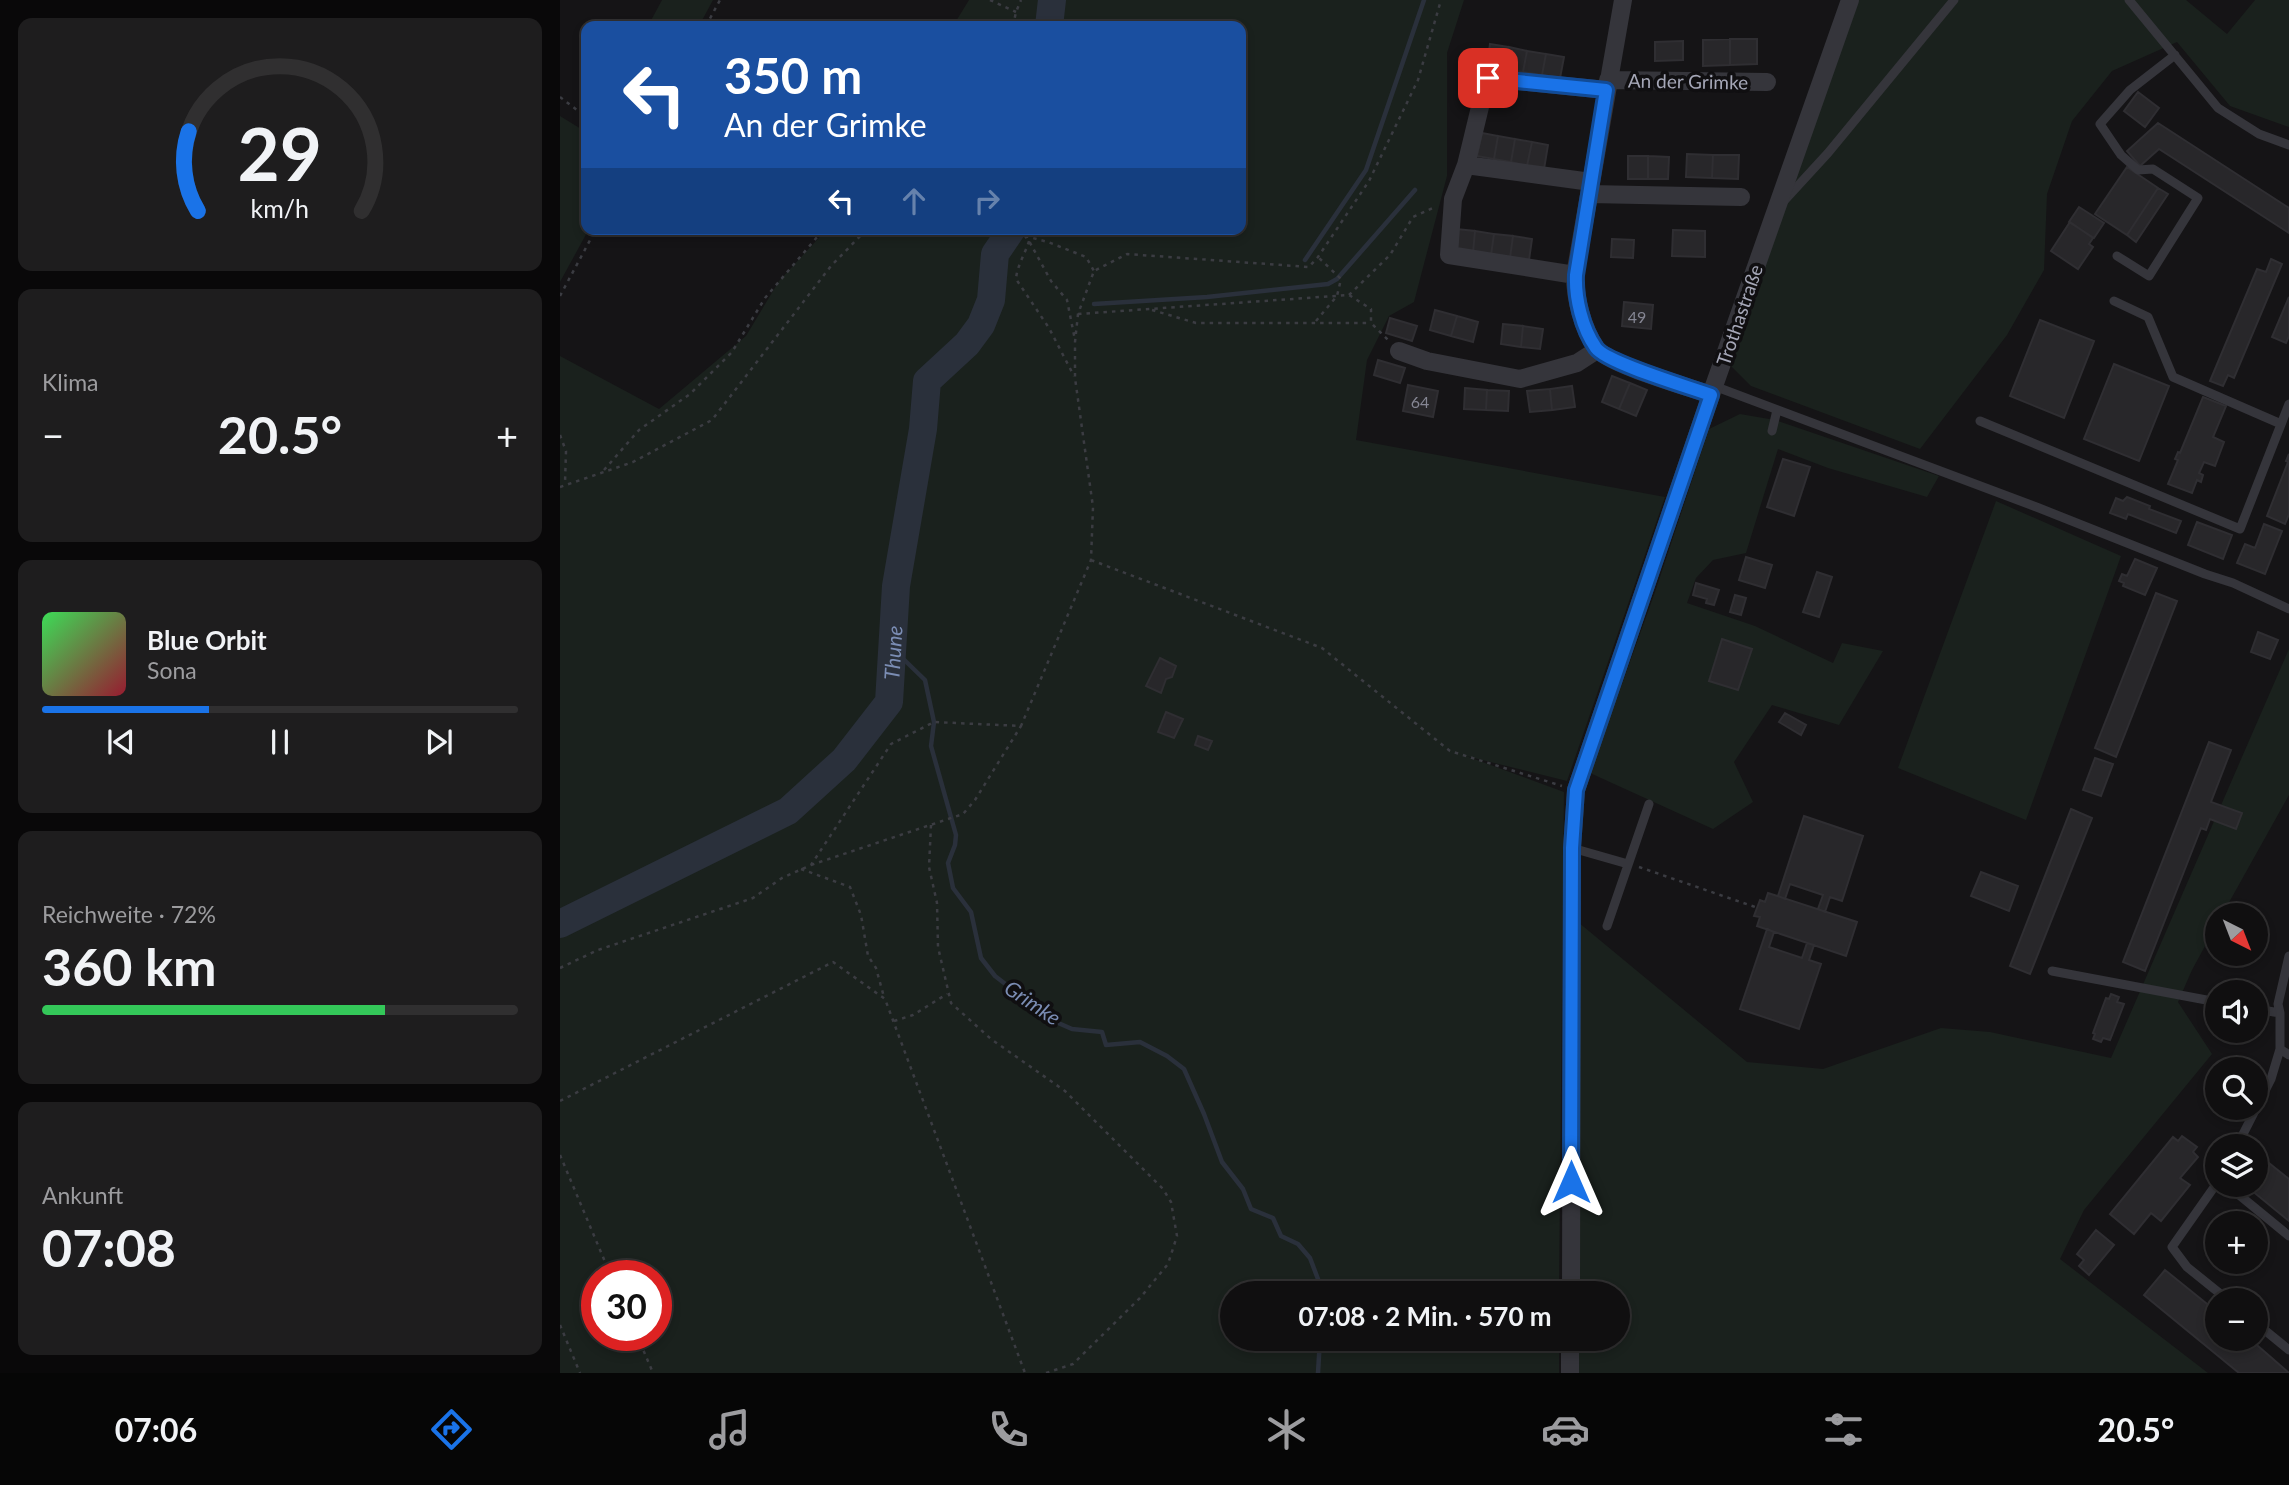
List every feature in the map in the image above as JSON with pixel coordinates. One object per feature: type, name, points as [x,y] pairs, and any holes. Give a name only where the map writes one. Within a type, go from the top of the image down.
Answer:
[{"type":"street","name":"An der Grimke","points":[[1597,350],[1581,314],[1575,291],[1576,275],[1623,0]]},
{"type":"street","name":"Trothastraße","points":[[1571,1281],[1572,848],[1576,790],[1850,0]]},
{"type":"street","name":"An der Grimke","points":[[1576,275],[1449,256],[1453,199],[1466,165],[1488,78],[1607,85],[1767,82]]},
{"type":"street","points":[[1466,165],[1590,188],[1741,197]]},
{"type":"street","points":[[1399,351],[1427,360],[1520,379],[1577,363],[1597,350],[1632,368],[1713,390]]},
{"type":"street","points":[[1570,1351],[1570,1373]]},
{"type":"lane","points":[[1776,209],[1828,153],[1954,0]]},
{"type":"lane","points":[[2129,0],[2218,108],[2259,134],[2289,145]]},
{"type":"lane","points":[[2117,256],[2149,276],[2197,198],[2153,169],[2138,170],[2121,155],[2099,124],[2130,90],[2175,55]]},
{"type":"lane","points":[[2114,301],[2148,317],[2174,377],[2281,424]]},
{"type":"lane","points":[[1713,390],[1777,410],[2233,583],[2289,609]]},
{"type":"lane","points":[[1980,421],[2240,529],[2289,404]]},
{"type":"lane","points":[[1772,431],[1777,410]]},
{"type":"lane","points":[[1607,926],[1649,804]]},
{"type":"lane","points":[[1572,848],[1628,864]]},
{"type":"lane","points":[[2243,1134],[2271,1079],[2280,1049],[2278,1004],[2289,956]]},
{"type":"lane","points":[[2052,971],[2205,1000]]},
{"type":"lane","points":[[2268,1011],[2280,1013]]},
{"type":"lane","points":[[2280,1049],[2289,1055]]},
{"type":"lane","points":[[2208,1197],[2172,1247],[2187,1267],[2213,1288]]},
{"type":"lane","points":[[2242,1197],[2289,1236]]},
{"type":"lane","points":[[2268,1333],[2289,1350]]},
{"type":"path","points":[[709,21],[720,0]]},
{"type":"path","points":[[990,0],[1016,12]]},
{"type":"path","points":[[1014,21],[1021,0]]},
{"type":"path","points":[[560,968],[598,950],[754,898],[782,878],[811,865],[963,814],[975,800],[1021,726],[1091,561],[1093,506],[1075,378],[1075,342],[1078,314],[1094,271],[1127,254],[1309,267],[1369,181],[1418,80],[1441,0]]},
{"type":"path","points":[[560,97],[581,113]]},
{"type":"path","points":[[1349,295],[1390,255],[1413,217],[1453,199]]},
{"type":"path","points":[[560,296],[593,235]]},
{"type":"path","points":[[602,472],[639,430],[690,394],[732,352],[765,298],[819,235]]},
{"type":"path","points":[[560,487],[633,462],[712,420],[831,266],[861,235]]},
{"type":"path","points":[[1026,236],[1086,257],[1094,271]]},
{"type":"path","points":[[1026,236],[1051,281],[1066,300],[1075,342]]},
{"type":"path","points":[[1029,241],[1016,279],[1049,328],[1075,378]]},
{"type":"path","points":[[1316,321],[1337,296],[1341,279],[1318,257]]},
{"type":"path","points":[[1078,314],[1349,295],[1371,309],[1371,323]]},
{"type":"path","points":[[1150,309],[1196,323],[1371,323],[1399,351]]},
{"type":"path","points":[[560,435],[566,451],[565,485]]},
{"type":"path","points":[[1091,561],[1322,648],[1450,751],[1576,790]]},
{"type":"path","points":[[811,865],[891,744],[934,722],[1021,726]]},
{"type":"path","points":[[931,825],[929,866],[937,903],[939,947],[951,1003],[991,1039],[1065,1091],[1163,1189],[1171,1202],[1177,1236],[1167,1264],[1140,1298],[1073,1364],[1046,1373]]},
{"type":"path","points":[[1628,864],[1755,907]]},
{"type":"path","points":[[802,869],[850,887],[861,915],[868,956],[876,968],[885,999],[1025,1373]]},
{"type":"path","points":[[560,1101],[833,962],[885,999]]},
{"type":"path","points":[[894,1021],[913,1015],[947,994]]},
{"type":"path","points":[[560,1155],[604,1260]]},
{"type":"path","points":[[560,1325],[580,1373]]},
{"type":"path","points":[[644,1351],[653,1373]]},
{"type":"shaded area","points":[[662,0],[713,0],[702,21],[651,21]]},
{"type":"shaded area","points":[[969,0],[1464,0],[1447,53],[1447,176],[1414,302],[1389,316],[1367,360],[1356,440],[1665,497],[1567,781],[1466,756],[1564,792],[1559,1281],[1220,1281],[1220,1351],[1559,1351],[1559,1373],[560,1373],[560,356],[659,409],[746,336],[779,281],[821,235],[1246,235],[1246,21],[956,21]]},
{"type":"shaded area","points":[[1858,0],[2186,0],[2227,34],[2255,0],[2289,0],[2289,127],[2230,106],[2177,42],[2112,71],[2072,121],[2047,194],[2044,270],[2007,335],[1920,449],[1751,386],[1730,365]]},
{"type":"shaded area","points":[[560,116],[581,129],[581,235],[586,235],[560,282]]},
{"type":"shaded area","points":[[1740,414],[1775,420],[1939,476],[1927,497],[1828,468],[1778,449],[1746,553],[1713,560],[1696,578],[1687,603],[1755,626],[1833,663],[1842,643],[1883,651],[1839,725],[1772,705],[1734,762],[1753,802],[1713,829],[1590,773],[1655,592],[1709,429]]},
{"type":"shaded area","points":[[1996,501],[2121,556],[2026,820],[1898,768]]},
{"type":"shaded area","points":[[2289,649],[2289,795],[2229,903],[2205,903],[2205,946],[2178,1002],[2212,1054],[2205,1057],[2205,1063],[2084,1210],[2060,1259],[2208,1373],[1578,1373],[1578,1351],[1630,1351],[1630,1281],[1578,1281],[1578,922],[1747,1062],[1823,1069],[1941,1028],[1990,1032],[2111,1058]]},
{"type":"building","points":[[1730,39],[1757,39],[1757,64],[1730,65]]},
{"type":"building","points":[[1730,39],[1730,65],[1703,66],[1703,40]]},
{"type":"building","points":[[1683,41],[1683,60],[1655,61],[1655,42]]},
{"type":"building","points":[[1490,44],[1509,47],[1505,69],[1487,65]]},
{"type":"building","points":[[1509,47],[1527,51],[1523,72],[1505,69]]},
{"type":"building","points":[[1527,51],[1546,54],[1542,75],[1523,72]]},
{"type":"building","points":[[1546,54],[1564,57],[1560,78],[1542,75]]},
{"type":"building","points":[[2138,92],[2159,108],[2145,127],[2124,111]]},
{"type":"building","points":[[2158,123],[2289,208],[2289,233],[2159,149],[2140,166],[2127,151]]},
{"type":"building","points":[[1482,133],[1498,136],[1494,159],[1477,156]]},
{"type":"building","points":[[1498,136],[1515,139],[1511,162],[1494,159]]},
{"type":"building","points":[[1515,139],[1532,142],[1527,166],[1511,162]]},
{"type":"building","points":[[1532,142],[1548,145],[1544,169],[1527,166]]},
{"type":"building","points":[[1687,154],[1713,155],[1712,178],[1686,177]]},
{"type":"building","points":[[1713,155],[1739,155],[1738,179],[1712,178]]},
{"type":"building","points":[[1628,156],[1648,156],[1648,179],[1628,179]]},
{"type":"building","points":[[1648,156],[1669,157],[1668,179],[1648,179]]},
{"type":"building","points":[[2127,167],[2158,188],[2127,235],[2095,214]]},
{"type":"building","points":[[2158,188],[2168,194],[2136,242],[2127,235]]},
{"type":"building","points":[[2079,207],[2104,223],[2094,238],[2069,222]]},
{"type":"building","points":[[2070,222],[2093,238],[2089,244],[2093,247],[2078,269],[2051,251]]},
{"type":"building","points":[[1456,229],[1475,231],[1473,253],[1454,251]]},
{"type":"building","points":[[1673,230],[1705,231],[1705,257],[1672,256]]},
{"type":"building","points":[[1475,231],[1494,234],[1491,255],[1473,253]]},
{"type":"building","points":[[1494,234],[1513,236],[1510,258],[1491,255]]},
{"type":"building","points":[[1513,236],[1532,239],[1529,260],[1510,258]]},
{"type":"building","points":[[1612,239],[1634,240],[1633,258],[1611,257]]},
{"type":"building","points":[[2271,259],[2282,264],[2234,378],[2228,375],[2223,386],[2210,381],[2257,269],[2266,272]]},
{"type":"building","points":[[2289,297],[2289,336],[2286,343],[2272,337]]},
{"type":"building","points":[[1624,302],[1653,305],[1651,329],[1622,326]]},
{"type":"building","points":[[1435,310],[1457,316],[1451,336],[1430,330]]},
{"type":"building","points":[[1457,316],[1478,322],[1473,342],[1451,336]]},
{"type":"building","points":[[1390,318],[1417,326],[1412,341],[1386,333]]},
{"type":"building","points":[[2040,320],[2094,341],[2064,418],[2010,396]]},
{"type":"building","points":[[1503,324],[1523,326],[1521,347],[1501,344]]},
{"type":"building","points":[[1523,326],[1543,329],[1540,349],[1521,347]]},
{"type":"building","points":[[1378,360],[1405,368],[1400,383],[1374,375]]},
{"type":"building","points":[[2114,364],[2169,386],[2139,461],[2084,439]]},
{"type":"building","points":[[1612,376],[1630,383],[1619,409],[1602,402]]},
{"type":"building","points":[[1630,383],[1647,390],[1636,416],[1619,409]]},
{"type":"building","points":[[1408,385],[1438,391],[1433,417],[1403,411]]},
{"type":"building","points":[[1572,386],[1575,407],[1552,410],[1550,389]]},
{"type":"building","points":[[1465,388],[1487,390],[1486,410],[1464,409]]},
{"type":"building","points":[[1550,389],[1552,410],[1530,412],[1527,391]]},
{"type":"building","points":[[1487,390],[1509,391],[1508,411],[1486,410]]},
{"type":"building","points":[[2203,397],[2226,406],[2213,437],[2224,442],[2215,466],[2204,462],[2199,473],[2203,475],[2201,482],[2197,480],[2192,493],[2168,484],[2178,460],[2175,459]]},
{"type":"building","points":[[2289,454],[2289,514],[2285,524],[2267,516]]},
{"type":"building","points":[[1783,459],[1810,467],[1794,516],[1767,507]]},
{"type":"building","points":[[2127,497],[2181,521],[2176,533],[2128,514],[2126,519],[2110,513],[2116,498],[2123,501]]},
{"type":"building","points":[[2197,522],[2232,535],[2223,559],[2188,545]]},
{"type":"building","points":[[2264,524],[2282,531],[2265,574],[2237,563],[2245,544],[2255,548]]},
{"type":"building","points":[[1746,557],[1772,565],[1765,588],[1739,580]]},
{"type":"building","points":[[2135,559],[2157,568],[2145,595],[2123,586],[2124,583],[2119,581],[2122,574],[2127,576]]},
{"type":"building","points":[[1817,572],[1832,577],[1819,617],[1803,612]]},
{"type":"building","points":[[1696,583],[1719,590],[1714,605],[1706,603],[1707,599],[1693,595]]},
{"type":"building","points":[[2156,593],[2177,601],[2116,757],[2095,748]]},
{"type":"building","points":[[1735,595],[1746,598],[1741,615],[1730,612]]},
{"type":"building","points":[[2258,632],[2278,640],[2270,659],[2251,652]]},
{"type":"building","points":[[1722,639],[1752,649],[1738,690],[1709,681]]},
{"type":"building","points":[[1160,658],[1176,666],[1172,677],[1166,679],[1161,693],[1146,686]]},
{"type":"building","points":[[1166,712],[1183,719],[1174,738],[1158,732]]},
{"type":"building","points":[[1785,713],[1806,725],[1801,735],[1779,722]]},
{"type":"building","points":[[1198,736],[1212,741],[1208,750],[1195,745]]},
{"type":"building","points":[[2209,742],[2231,750],[2211,802],[2242,813],[2236,829],[2210,819],[2206,830],[2201,828],[2145,971],[2123,962]]},
{"type":"building","points":[[2095,758],[2113,764],[2101,796],[2083,790]]},
{"type":"building","points":[[2071,809],[2092,818],[2030,974],[2010,966]]},
{"type":"building","points":[[1804,816],[1863,836],[1842,901],[1830,897],[1825,912],[1818,909],[1823,895],[1790,884],[1785,899],[1778,896]]},
{"type":"building","points":[[1981,872],[2018,886],[2009,911],[1971,896]]},
{"type":"building","points":[[1768,893],[1857,922],[1846,956],[1757,926],[1760,917],[1754,916],[1760,900],[1765,902]]},
{"type":"building","points":[[1767,929],[1774,932],[1769,947],[1802,958],[1807,943],[1814,945],[1809,960],[1821,964],[1799,1029],[1740,1009]]},
{"type":"building","points":[[2111,994],[2119,997],[2117,1002],[2124,1004],[2110,1040],[2103,1038],[2101,1042],[2093,1039],[2093,1033],[2106,998],[2109,999]]},
{"type":"building","points":[[2182,1136],[2197,1147],[2193,1152],[2198,1157],[2180,1178],[2190,1185],[2161,1221],[2151,1213],[2134,1234],[2110,1214],[2173,1137],[2178,1141]]},
{"type":"building","points":[[2268,1162],[2289,1179],[2289,1221],[2260,1197],[2268,1197]]},
{"type":"building","points":[[2096,1230],[2114,1245],[2089,1275],[2079,1266],[2084,1260],[2077,1254]]},
{"type":"building","points":[[2165,1270],[2205,1302],[2205,1345],[2144,1295]]},
{"type":"building","points":[[2212,1351],[2264,1351],[2289,1373],[2239,1373]]},
{"type":"waterway","name":"Thune","points":[[1050,21],[1052,0]]},
{"type":"waterway","points":[[1305,260],[1366,170],[1424,0]]},
{"type":"waterway","points":[[1094,304],[1207,297],[1328,284],[1337,279],[1415,190]]},
{"type":"waterway","name":"Grimke","points":[[560,924],[788,811],[844,760],[889,702],[896,586],[923,429],[927,381],[967,344],[981,325],[991,300],[995,254],[1008,235]]},
{"type":"waterway","name":"Grimke","points":[[891,647],[925,680],[934,722],[931,746],[956,835],[948,863],[953,888],[971,912],[981,958],[995,976],[1041,1007],[1056,1022],[1072,1029],[1102,1032],[1106,1045],[1140,1042],[1167,1056],[1184,1069],[1222,1162],[1243,1189],[1251,1209],[1273,1218],[1281,1236],[1298,1244],[1310,1258],[1319,1281]]},
{"type":"waterway","name":"Grimke","points":[[1318,1373],[1319,1351]]},
{"type":"route","points":[[1488,78],[1606,90],[1576,275],[1575,291],[1581,314],[1597,350],[1632,368],[1711,395],[1576,790],[1572,848],[1571,1182]]}]
